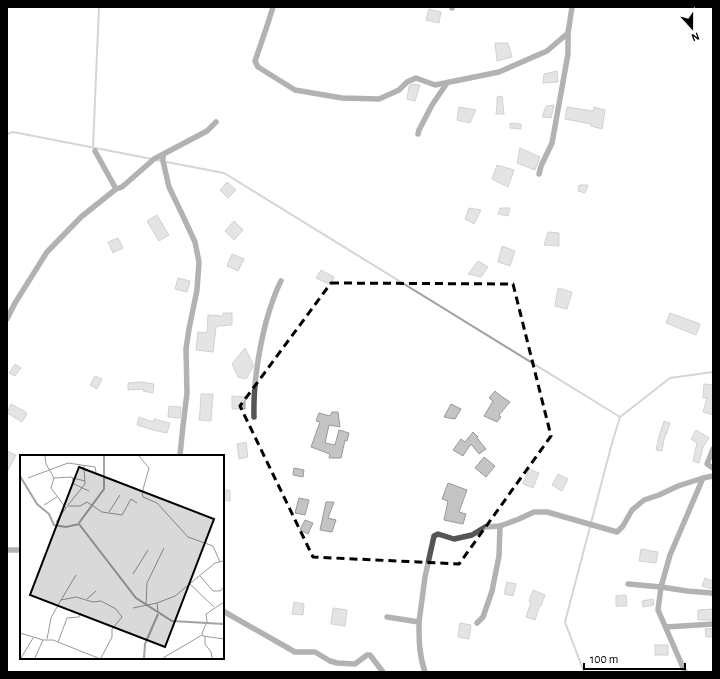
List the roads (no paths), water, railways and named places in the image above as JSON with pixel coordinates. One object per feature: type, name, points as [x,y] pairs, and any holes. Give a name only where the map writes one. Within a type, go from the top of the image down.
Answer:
[{"type":"street","points":[[273,7],[255,61],[258,67],[295,90],[342,98],[379,98],[399,90],[406,82],[416,78],[434,85],[499,72],[547,51],[568,33]]},
{"type":"street","points":[[540,174],[540,166],[552,143],[568,54],[568,33],[572,7]]},
{"type":"street","points":[[418,134],[432,105],[447,83]]},
{"type":"street","points":[[7,319],[15,303],[47,252],[81,217],[116,189],[122,188],[154,159],[206,131],[216,122]]},
{"type":"street","points":[[95,152],[116,189]]},
{"type":"street","points":[[163,155],[168,187],[195,242],[199,262],[197,290],[186,349],[187,393],[180,455]]},
{"type":"street","points":[[254,417],[253,398],[260,347],[272,302],[281,281]]},
{"type":"street","points":[[713,449],[707,464],[713,468]]},
{"type":"street","points":[[425,672],[421,662],[419,622],[425,577],[434,536],[438,534],[454,539],[472,535],[485,527],[500,526],[519,520],[534,512],[547,512],[617,532],[623,526],[632,510],[644,500],[678,486],[713,476]]},
{"type":"street","points":[[686,672],[658,610],[661,587],[670,555],[703,478]]},
{"type":"street","points":[[477,623],[483,617],[492,591],[499,556],[500,526]]},
{"type":"street","points":[[7,550],[20,550]]},
{"type":"street","points":[[628,584],[713,594]]},
{"type":"street","points":[[224,612],[295,652],[315,652],[330,661],[355,664],[367,655],[370,655],[383,672]]},
{"type":"street","points":[[387,617],[419,622]]},
{"type":"street","points":[[666,628],[713,624]]},
{"type":"waterway","points":[[93,147],[99,7]]},
{"type":"waterway","points":[[7,134],[13,132],[152,159]]},
{"type":"waterway","points":[[156,160],[224,173],[620,417],[670,378],[713,372]]},
{"type":"waterway","points":[[584,672],[565,622],[620,417]]}]
